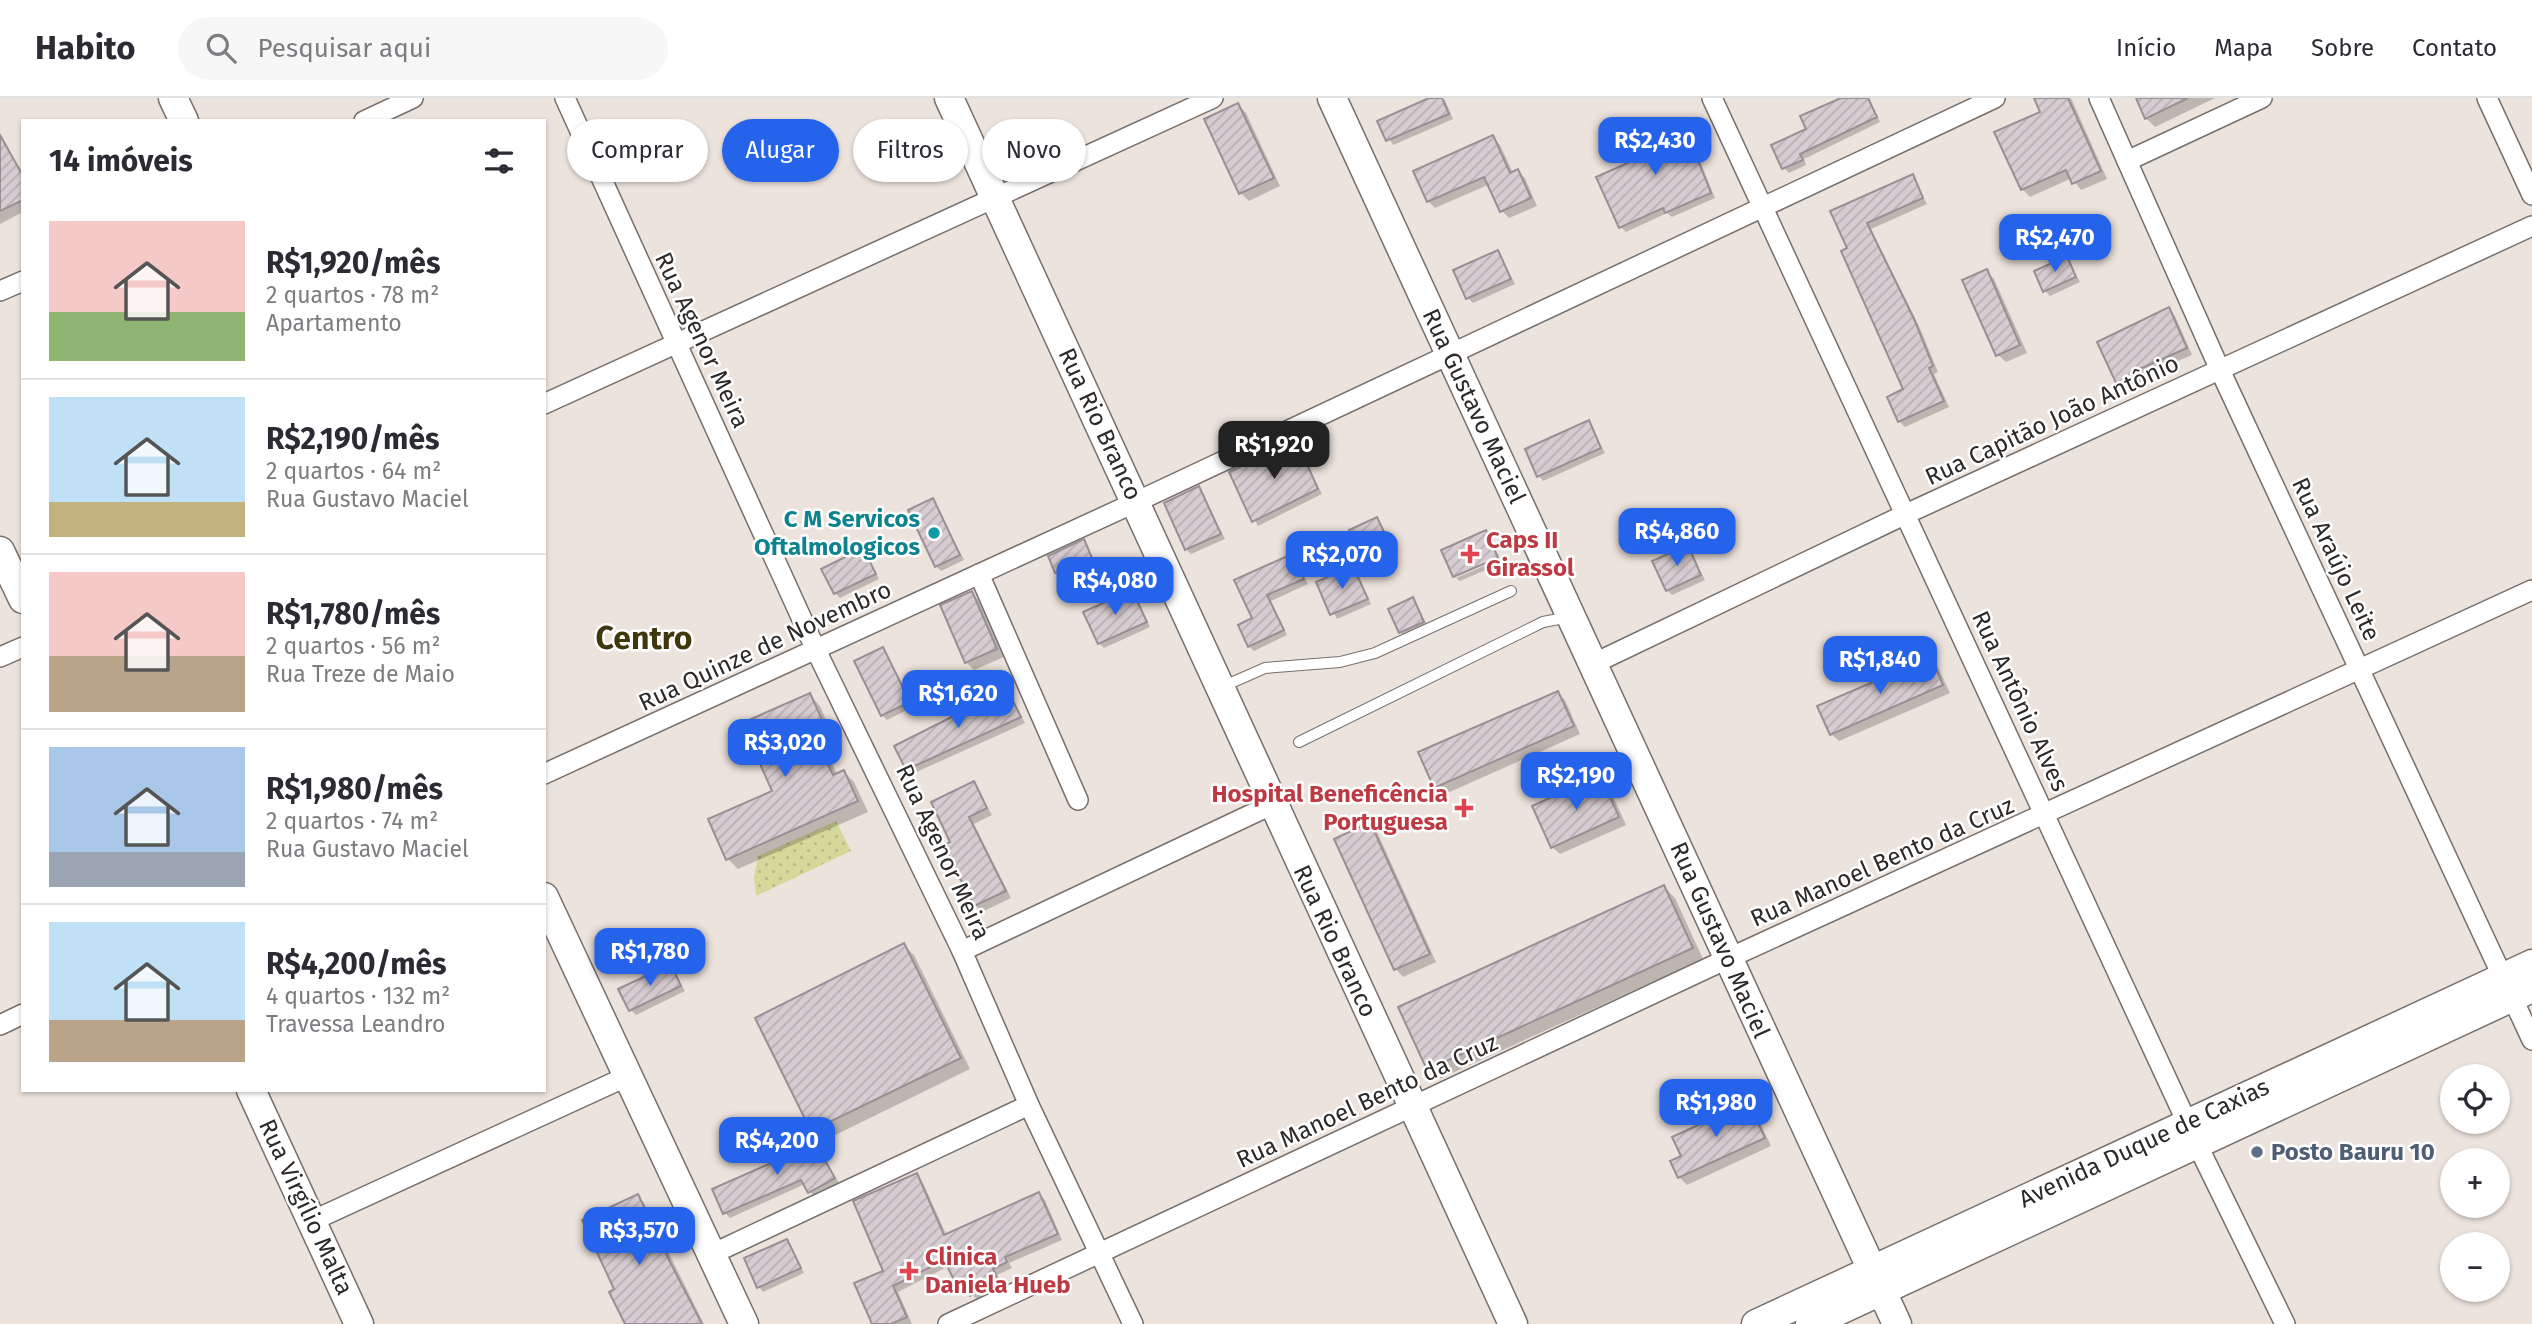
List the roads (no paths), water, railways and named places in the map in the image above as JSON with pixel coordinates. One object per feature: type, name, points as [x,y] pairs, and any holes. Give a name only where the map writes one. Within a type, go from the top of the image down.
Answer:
[{"type":"street","points":[[173,98],[183,119]]},
{"type":"street","points":[[368,119],[413,98]]},
{"type":"street","name":"Rua Agenor Meira","points":[[565,98],[816,650],[962,951],[1029,1105],[1133,1324]]},
{"type":"street","name":"Rua Rio Branco","points":[[949,98],[1513,1324]]},
{"type":"street","points":[[546,403],[1213,98]]},
{"type":"street","name":"Rua Gustavo Maciel","points":[[1332,98],[1595,663],[1727,959],[1897,1324]]},
{"type":"street","name":"Rua Antônio Alves","points":[[1712,98],[2192,1133],[2285,1324]]},
{"type":"street","name":"Rua Quinze de Novembro","points":[[546,773],[1136,502],[1995,98]]},
{"type":"street","name":"Rua Araújo Leite","points":[[2099,98],[2220,369],[2360,668],[2516,988],[2532,1040]]},
{"type":"street","points":[[2127,161],[2262,98]]},
{"type":"street","points":[[2487,98],[2532,195]]},
{"type":"street","name":"Rua Capitão João Antônio","points":[[1595,663],[1906,514],[2532,226]]},
{"type":"street","points":[[0,291],[21,282]]},
{"type":"street","points":[[0,551],[21,595]]},
{"type":"street","points":[[979,574],[1079,800]]},
{"type":"street","name":"Rua Manoel Bento da Cruz","points":[[948,1324],[1727,959],[2532,590]]},
{"type":"street","points":[[0,657],[21,648]]},
{"type":"street","points":[[962,951],[1273,804]]},
{"type":"street","points":[[546,901],[630,1075],[744,1324]]},
{"type":"street","name":"Avenida Duque de Caxias","points":[[1756,1324],[1877,1280],[2192,1133],[2516,988],[2532,964]]},
{"type":"street","points":[[0,1025],[21,1015]]},
{"type":"street","points":[[314,1220],[630,1075]]},
{"type":"street","name":"Rua Virgílio Malta","points":[[252,1092],[314,1220],[359,1324]]},
{"type":"street","points":[[712,1254],[1029,1105]]},
{"type":"street","name":"Avenida Duque de Caxias","points":[[1810,1324],[1877,1280]]},
{"type":"lane","points":[[1220,688],[1265,668],[1340,662],[1375,653],[1511,591]]},
{"type":"lane","points":[[1299,742],[1543,622],[1573,616]]},
{"type":"place","name":"C M Servicos Oftalmologicos","points":[[934,533]]},
{"type":"place","name":"Caps II Girassol","points":[[1470,554]]},
{"type":"place","name":"Hospital Beneficência Portuguesa","points":[[1464,808]]},
{"type":"place","name":"Posto Bauru 10","points":[[2257,1152]]},
{"type":"place","name":"Clinica Daniela Hueb","points":[[909,1271]]},
{"type":"district","name":"Centro","points":[[644,638]]}]
